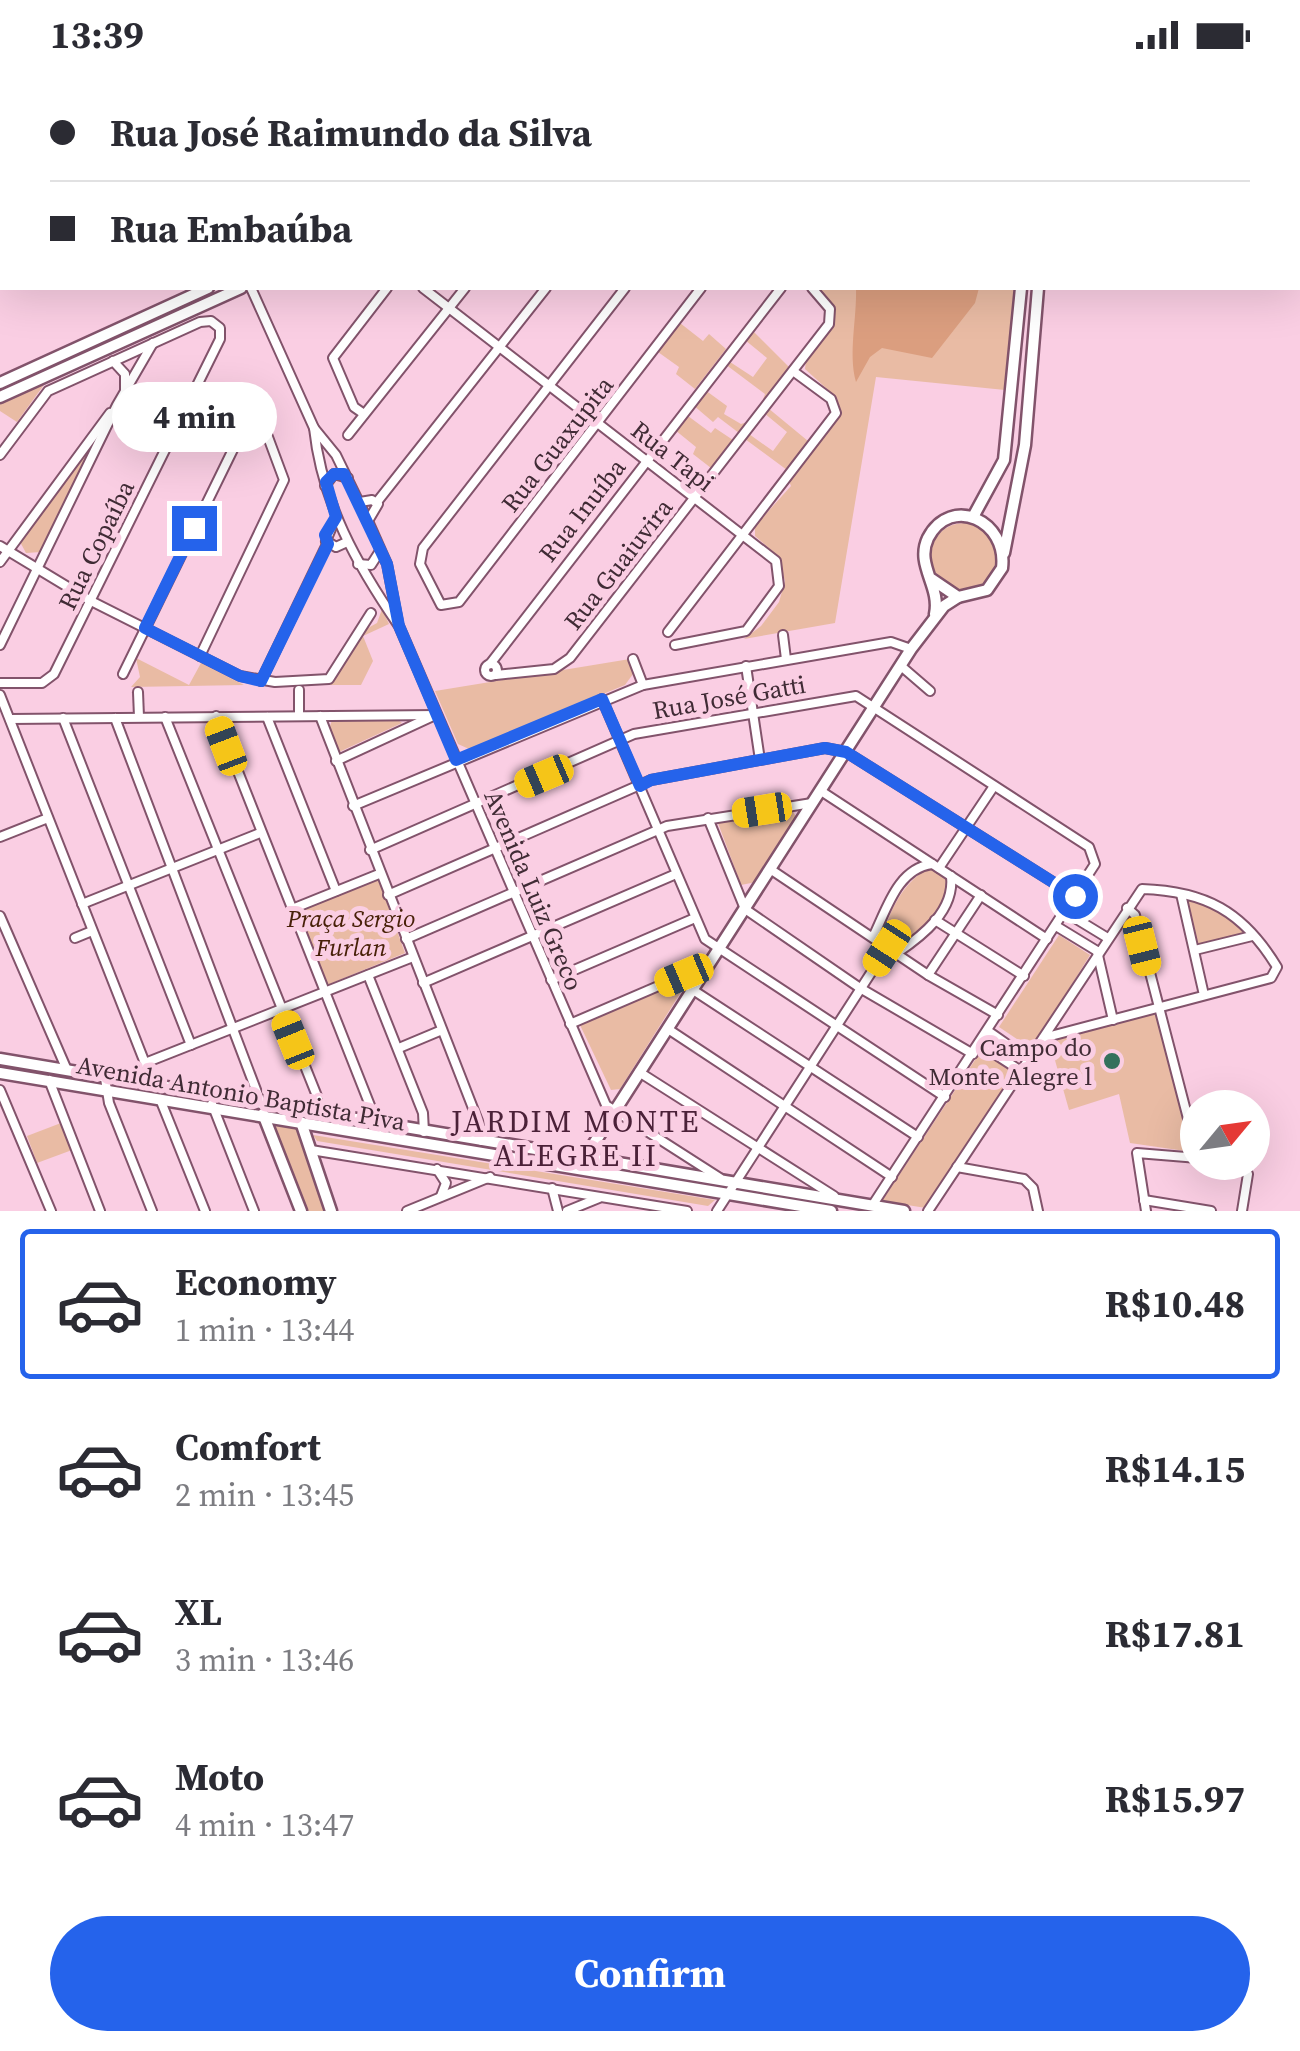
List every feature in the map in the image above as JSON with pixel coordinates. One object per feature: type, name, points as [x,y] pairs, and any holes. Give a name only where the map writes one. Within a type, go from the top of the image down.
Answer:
[{"type":"main road","points":[[0,382],[204,290]]},
{"type":"main road","points":[[0,397],[237,290]]},
{"type":"main road","points":[[973,517],[1004,460],[1021,290]]},
{"type":"main road","points":[[586,1164],[615,1110],[911,649],[932,620],[958,597],[987,590],[996,580],[1025,445],[1038,290]]},
{"type":"main road","points":[[932,620],[937,602],[924,548],[930,533],[942,522],[973,517],[988,525],[999,538],[1004,554]]},
{"type":"main road","points":[[930,578],[958,597]]},
{"type":"main road","name":"Avenida Antonio Baptista Piva","points":[[0,1059],[154,1086],[302,1126],[730,1181],[904,1211]]},
{"type":"main road","name":"Avenida Antonio Baptista Piva","points":[[0,1073],[160,1100],[261,1103],[482,1141],[570,1168],[586,1164],[831,1211]]},
{"type":"main road","points":[[261,1103],[301,1211]]},
{"type":"main road","points":[[297,1110],[331,1211]]},
{"type":"street","name":"Avenida Luiz Greco","points":[[252,290],[314,428],[360,502],[380,549],[399,626]]},
{"type":"street","points":[[364,414],[354,407],[333,358],[385,290]]},
{"type":"street","name":"Rua Tapi","points":[[426,290],[599,423],[743,535],[776,562],[780,586],[742,634],[675,646],[676,634],[668,632],[743,535]]},
{"type":"street","points":[[348,435],[464,290]]},
{"type":"street","points":[[376,502],[544,290]]},
{"type":"street","points":[[550,386],[624,290]]},
{"type":"street","name":"Rua Guaxupita","points":[[550,386],[423,548],[420,564],[436,600],[446,606],[459,602],[699,290]]},
{"type":"street","name":"Rua Inuíba","points":[[496,674],[497,667],[490,664],[779,290]]},
{"type":"street","name":"Rua Guaiuvira","points":[[496,674],[554,669],[565,664],[831,319],[830,309],[814,290]]},
{"type":"street","name":"Rua Copaíba","points":[[0,683],[42,684],[52,678],[220,339],[218,325],[200,322],[153,343]]},
{"type":"street","points":[[0,455],[48,391],[153,343]]},
{"type":"street","points":[[0,644],[125,390],[153,343]]},
{"type":"street","points":[[112,360],[125,374],[125,390]]},
{"type":"street","points":[[743,535],[836,413],[830,398],[793,371]]},
{"type":"street","points":[[0,562],[4,549],[117,406]]},
{"type":"street","points":[[123,674],[243,429],[256,422],[265,429],[284,480],[200,656]]},
{"type":"street","name":"Avenida Luiz Greco","points":[[314,428],[325,488],[336,517],[358,564],[399,626],[606,1105],[615,1110]]},
{"type":"street","points":[[87,440],[99,446]]},
{"type":"street","points":[[325,488],[334,474],[348,478]]},
{"type":"street","points":[[360,502],[376,502]]},
{"type":"street","points":[[368,521],[378,509],[376,502]]},
{"type":"street","points":[[261,681],[328,544],[325,535],[336,517]]},
{"type":"street","points":[[328,544],[336,547],[348,542]]},
{"type":"street","points":[[4,549],[91,602],[200,656],[261,681],[329,678],[371,613]]},
{"type":"street","points":[[358,564],[371,565],[380,549]]},
{"type":"street","points":[[782,635],[786,659]]},
{"type":"street","points":[[353,806],[642,684],[891,642],[911,649]]},
{"type":"street","points":[[633,659],[642,684]]},
{"type":"street","points":[[746,666],[760,760]]},
{"type":"street","points":[[901,666],[930,691]]},
{"type":"street","points":[[299,690],[299,716]]},
{"type":"street","points":[[138,692],[139,717]]},
{"type":"street","points":[[0,695],[205,1211]]},
{"type":"street","name":"Rua José Gatti","points":[[370,850],[634,734],[856,696],[876,708]]},
{"type":"street","points":[[602,699],[706,939],[945,1097]]},
{"type":"street","points":[[870,1208],[1095,864],[1089,847],[876,708]]},
{"type":"street","points":[[10,718],[438,714]]},
{"type":"street","points":[[336,761],[438,714]]},
{"type":"street","points":[[216,716],[371,1108],[369,1123]]},
{"type":"street","points":[[320,716],[482,1141]]},
{"type":"street","points":[[398,731],[406,724],[402,716]]},
{"type":"street","points":[[165,717],[325,1116]]},
{"type":"street","points":[[267,717],[336,890]]},
{"type":"street","points":[[63,718],[191,1045]]},
{"type":"street","points":[[115,718],[261,1103]]},
{"type":"street","points":[[388,895],[651,780],[825,748],[846,752],[1075,896]]},
{"type":"street","points":[[873,937],[897,889],[912,871],[936,866],[994,786]]},
{"type":"street","points":[[821,791],[1047,939]]},
{"type":"street","points":[[406,939],[657,830],[812,802]]},
{"type":"street","points":[[0,838],[48,818]]},
{"type":"street","points":[[708,818],[745,909],[860,988],[973,1054]]},
{"type":"street","points":[[82,904],[260,833]]},
{"type":"street","points":[[770,869],[887,948],[998,1015]]},
{"type":"street","points":[[292,909],[379,874]]},
{"type":"street","points":[[423,983],[676,874]]},
{"type":"street","points":[[897,953],[936,920],[948,898],[951,876]]},
{"type":"street","points":[[928,1211],[1106,937],[1142,888],[1208,897],[1252,936],[1275,964],[1276,972],[1271,978],[1042,1038]]},
{"type":"street","points":[[1182,894],[1204,994]]},
{"type":"street","points":[[928,974],[981,895]]},
{"type":"street","points":[[1127,908],[1134,915],[1180,1090]]},
{"type":"street","points":[[1065,912],[1106,937]]},
{"type":"street","points":[[0,916],[67,1070]]},
{"type":"street","points":[[551,980],[695,918]]},
{"type":"street","points":[[936,920],[1024,976]]},
{"type":"street","points":[[1056,926],[1097,951],[1113,1020]]},
{"type":"street","points":[[76,938],[92,931]]},
{"type":"street","points":[[1195,950],[1252,936]]},
{"type":"street","points":[[718,1211],[730,1181],[887,948]]},
{"type":"street","points":[[133,1082],[146,1066],[191,1045],[413,958]]},
{"type":"street","points":[[570,1024],[684,975],[810,1067],[918,1137]]},
{"type":"street","points":[[368,976],[423,1113],[424,1132]]},
{"type":"street","points":[[668,1029],[892,1177]]},
{"type":"street","points":[[399,1048],[442,1030]]},
{"type":"street","points":[[988,1031],[1028,1059]]},
{"type":"street","points":[[980,1044],[1020,1071]]},
{"type":"street","points":[[640,1072],[838,1199]]},
{"type":"street","points":[[105,1078],[105,1090],[152,1211]]},
{"type":"street","points":[[48,1080],[100,1211]]},
{"type":"street","points":[[0,1090],[51,1211]]},
{"type":"street","points":[[212,1102],[254,1211]]},
{"type":"street","points":[[615,1110],[730,1181]]},
{"type":"street","points":[[311,1150],[687,1211]]},
{"type":"street","points":[[1146,1211],[1135,1158],[1140,1150],[1180,1155]]},
{"type":"street","points":[[957,1167],[1024,1179],[1033,1188],[1038,1211]]},
{"type":"street","points":[[438,1168],[446,1183],[440,1199]]},
{"type":"street","points":[[407,1211],[490,1177]]},
{"type":"street","points":[[1242,1211],[1247,1180]]},
{"type":"street","points":[[552,1188],[558,1211]]},
{"type":"street","points":[[566,1211],[602,1197]]},
{"type":"street","points":[[1144,1200],[1211,1211]]},
{"type":"green space","points":[[820,290],[1014,290],[1005,390],[876,377],[835,623],[744,639],[761,626],[779,602],[785,581],[778,556],[755,536],[755,526],[791,486],[789,481],[840,413],[837,398],[805,369],[806,360],[835,321],[833,307]]},
{"type":"green space","points":[[680,323],[703,341],[709,334],[726,349],[695,389],[676,374],[679,367],[658,352]]},
{"type":"green space","points":[[753,331],[789,367],[761,405],[765,394],[725,364],[727,360],[753,377],[767,358],[745,340]]},
{"type":"green space","points":[[46,382],[17,422],[0,411],[0,403]]},
{"type":"green space","points":[[705,390],[727,406],[724,414],[741,424],[747,422],[739,433],[718,417],[713,422],[693,405]]},
{"type":"green space","points":[[768,408],[808,441],[787,470],[745,439],[749,434],[773,451],[787,432],[764,413]]},
{"type":"green space","points":[[688,416],[711,433],[715,428],[733,440],[711,468],[693,454],[696,447],[675,430]]},
{"type":"green space","points":[[90,444],[94,448],[41,552],[26,553],[19,540]]},
{"type":"green space","points":[[964,523],[988,533],[998,557],[988,581],[964,591],[940,581],[930,557],[940,533]]},
{"type":"green space","points":[[382,609],[389,624],[363,636],[373,661],[361,685],[326,685],[359,636],[377,623]]},
{"type":"green space","points":[[136,658],[189,685],[201,663],[244,685],[131,687],[140,677]]},
{"type":"green space","points":[[630,659],[633,674],[625,685],[469,749],[458,744],[435,691]]},
{"type":"green space","points":[[332,720],[402,723],[339,752],[329,729]]},
{"type":"green space","points":[[791,809],[797,818],[756,882],[741,885],[718,823]]},
{"type":"green space","points":[[931,867],[946,879],[942,900],[926,924],[902,945],[883,933],[907,886]]},
{"type":"green space","name":"Praça Sergio Furlan","points":[[372,879],[379,881],[405,953],[327,985],[298,911]]},
{"type":"green space","points":[[1185,897],[1206,899],[1247,935],[1197,947]]},
{"type":"green space","points":[[1059,935],[1090,955],[1032,1049],[999,1027]]},
{"type":"green space","points":[[671,983],[681,992],[620,1089],[611,1090],[580,1025]]},
{"type":"green space","points":[[1156,1011],[1180,1105],[1180,1150],[1130,1143],[1119,1094],[1069,1110],[1049,1039]]},
{"type":"green space","points":[[981,1051],[1015,1072],[926,1208],[882,1201]]},
{"type":"green space","points":[[61,1123],[72,1150],[37,1163],[27,1136]]},
{"type":"green space","points":[[282,1123],[298,1129],[327,1211],[306,1211],[274,1134],[275,1127]]},
{"type":"green space","points":[[313,1135],[715,1200],[708,1206],[317,1141]]},
{"type":"shaded area","points":[[856,290],[978,290],[975,303],[932,358],[882,348],[870,357],[856,382]]},
{"type":"place","name":"Campo do Monte Alegre l","points":[[1112,1061]]},
{"type":"district","name":"JARDIM MONTE ALEGRE II","points":[[576,1139]]},
{"type":"route","points":[[194,528],[145,628],[240,676],[261,681],[328,544],[325,535],[336,517],[326,482],[334,474],[344,474],[387,564],[399,626],[456,760],[602,699],[640,786],[651,780],[825,748],[846,752],[1075,896]]}]
